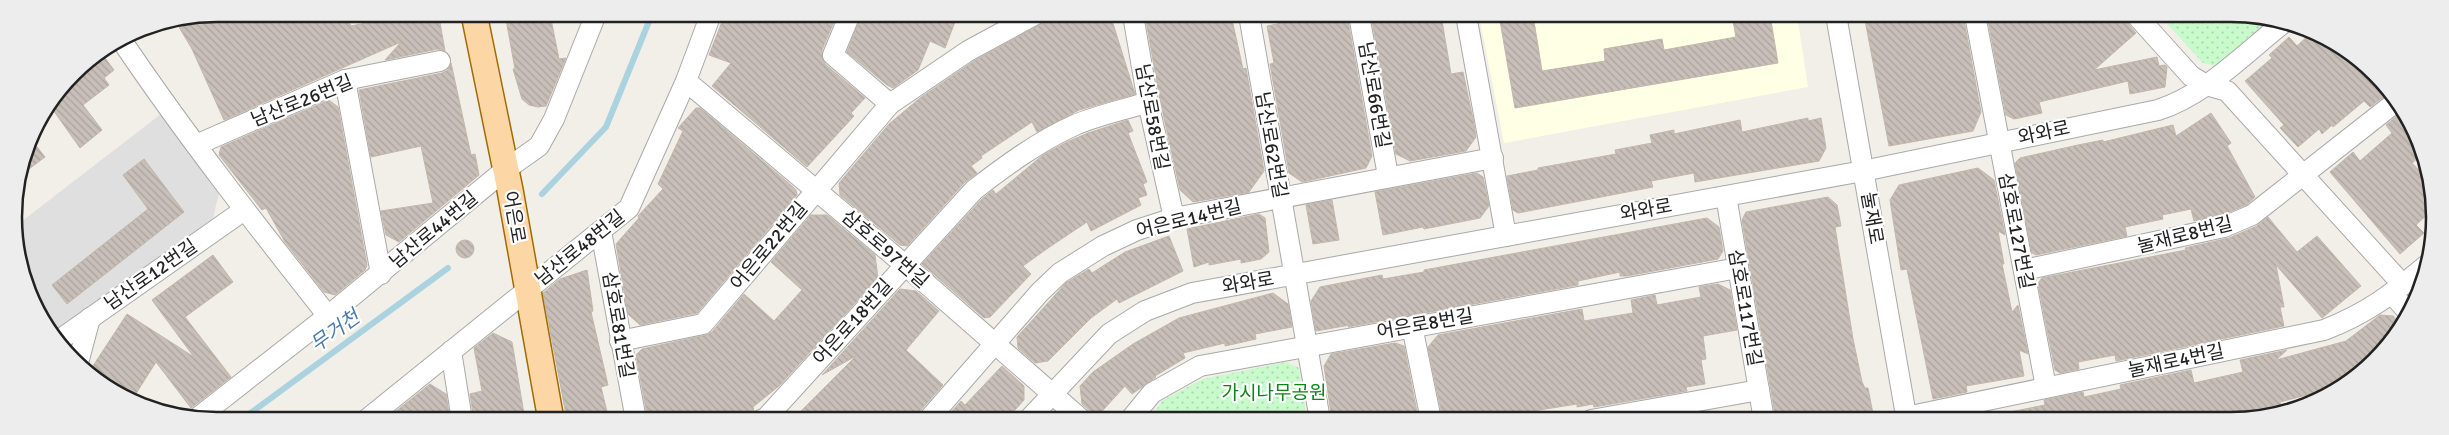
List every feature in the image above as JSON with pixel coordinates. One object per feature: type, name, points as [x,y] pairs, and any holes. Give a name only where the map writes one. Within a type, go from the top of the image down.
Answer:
[{"type":"main road","name":"어은로","points":[[476,22],[550,412]]},
{"type":"street","name":"남산로44번길","points":[[205,412],[381,274],[507,180],[539,146],[554,118],[593,22]]},
{"type":"street","name":"남산로48번길","points":[[376,412],[450,351],[526,283],[601,231],[629,208],[686,80],[708,22]]},
{"type":"street","points":[[847,22],[833,55],[890,104]]},
{"type":"street","name":"어은로22번길","points":[[620,341],[703,324],[890,104],[968,51],[1021,22]]},
{"type":"street","name":"남산로58번길","points":[[1134,22],[1148,102],[1174,218]]},
{"type":"street","name":"남산로62번길","points":[[1249,22],[1319,412]]},
{"type":"street","name":"남산로66번길","points":[[1360,22],[1388,176]]},
{"type":"street","points":[[1467,22],[1506,236]]},
{"type":"street","name":"눌재로","points":[[1837,22],[1906,412]]},
{"type":"street","name":"삼호로127번길","points":[[1976,22],[2046,388]]},
{"type":"street","points":[[2142,22],[2191,76],[2206,85],[2219,87],[2227,91],[2303,177],[2397,289],[2405,305]]},
{"type":"street","name":"와와로","points":[[1035,412],[1109,334],[1144,311],[1192,293],[1864,171],[2158,110],[2169,106],[2206,85],[2277,28]]},
{"type":"street","points":[[126,46],[244,210],[328,316]]},
{"type":"street","name":"남산로26번길","points":[[196,145],[345,80],[440,62]]},
{"type":"street","name":"남산로44번길","points":[[345,80],[381,274]]},
{"type":"street","name":"삼호로97번길","points":[[686,80],[905,265],[1073,412]]},
{"type":"street","name":"어은로18번길","points":[[771,412],[974,190],[999,170],[1076,125],[1148,102]]},
{"type":"street","name":"눌재로8번길","points":[[2024,270],[2224,227],[2252,215],[2303,177],[2391,105]]},
{"type":"street","name":"어은로14번길","points":[[935,412],[1040,292],[1060,273],[1103,246],[1137,230],[1174,218],[1388,176],[1493,158]]},
{"type":"street","name":"삼호로117번길","points":[[1726,196],[1763,412]]},
{"type":"street","name":"남산로12번길","points":[[64,337],[244,210]]},
{"type":"street","name":"삼호로81번길","points":[[601,231],[634,412]]},
{"type":"street","name":"어은로8번길","points":[[1136,412],[1152,392],[1200,366],[1738,268]]},
{"type":"street","name":"눌재로4번길","points":[[1938,412],[2324,330],[2354,319],[2419,271]]},
{"type":"street","points":[[80,355],[90,318]]},
{"type":"street","points":[[1412,326],[1429,412]]},
{"type":"street","points":[[450,351],[461,412]]},
{"type":"street","points":[[1636,412],[1759,390]]},
{"type":"shaded area","points":[[1480,22],[1798,22],[1808,87],[1504,143]]},
{"type":"shaded area","points":[[161,114],[219,193],[213,218],[59,331],[37,292],[29,268],[22,221]]},
{"type":"green space","points":[[2165,22],[2232,22],[2262,25],[2216,66],[2203,63]]},
{"type":"green space","name":"가시나무공원","points":[[1286,362],[1299,368],[1306,412],[1155,412],[1163,400],[1203,379]]},
{"type":"building","points":[[218,22],[349,22],[351,26],[370,22],[442,22],[440,23],[445,51],[438,49],[385,60],[401,42],[224,120],[192,49],[178,26]]},
{"type":"building","points":[[506,22],[552,22],[559,59],[566,58],[546,106],[529,105],[522,99],[513,69],[515,69]]},
{"type":"building","points":[[722,22],[834,22],[822,50],[822,58],[825,64],[865,98],[851,113],[854,116],[807,167],[712,86],[731,63],[709,55]]},
{"type":"building","points":[[859,22],[955,22],[945,48],[930,41],[918,70],[893,88],[847,52]]},
{"type":"building","points":[[1045,22],[1112,22],[1135,94],[1079,110],[1037,132],[1032,122],[981,156],[982,158],[971,166],[977,173],[965,182],[907,246],[900,245],[840,195],[839,183],[889,124],[920,98],[974,61]]},
{"type":"building","points":[[1146,22],[1233,22],[1243,69],[1246,68],[1264,171],[1249,192],[1193,202],[1180,190],[1160,100]]},
{"type":"building","points":[[1287,22],[1348,22],[1372,156],[1366,168],[1302,182],[1289,173],[1270,64],[1274,63],[1267,26]]},
{"type":"building","points":[[1372,22],[1442,22],[1451,74],[1463,72],[1476,137],[1466,151],[1410,161],[1396,154]]},
{"type":"building","points":[[1500,22],[1534,22],[1542,71],[1605,61],[1604,49],[1662,39],[1664,50],[1736,37],[1733,22],[1771,22],[1778,63],[1515,108]]},
{"type":"building","points":[[1865,22],[1964,22],[1981,112],[1973,131],[1889,146]]},
{"type":"building","points":[[1988,22],[2127,22],[2136,33],[2094,70],[2157,57],[2159,66],[2165,65],[2167,67],[2165,87],[2130,94],[2128,81],[2039,102],[2042,113],[2014,119],[2006,115]]},
{"type":"building","points":[[2289,37],[2297,46],[2306,37],[2340,55],[2360,71],[2384,96],[2370,107],[2364,101],[2333,127],[2332,125],[2322,134],[2319,129],[2298,147],[2280,128],[2284,125],[2245,81],[2272,58],[2269,55]]},
{"type":"building","points":[[105,58],[114,70],[104,78],[109,85],[83,105],[102,130],[80,148],[54,111],[71,89]]},
{"type":"building","points":[[451,63],[471,155],[475,154],[479,175],[399,242],[386,235],[381,211],[433,203],[421,146],[371,157],[359,90],[442,73],[448,70]]},
{"type":"building","points":[[329,100],[338,107],[367,265],[365,270],[335,295],[324,292],[285,242],[266,208],[262,210],[219,155],[221,147]]},
{"type":"building","points":[[696,108],[700,108],[792,186],[796,190],[797,195],[697,313],[640,325],[628,314],[616,244],[663,189],[658,184],[683,131],[678,128]]},
{"type":"building","points":[[2211,113],[2231,143],[2227,146],[2255,197],[2246,205],[2220,216],[2194,221],[2191,209],[2162,215],[2163,219],[2125,227],[2127,236],[2036,255],[2032,253],[2015,163],[2020,158],[2103,140],[2103,142],[2173,125],[2176,136]]},
{"type":"building","points":[[2398,116],[2412,143],[2417,159],[2412,163],[2422,173],[2425,192],[2426,216],[2416,225],[2424,233],[2400,254],[2330,172],[2353,152],[2360,161],[2392,133],[2386,125]]},
{"type":"building","points":[[1808,118],[1808,121],[1821,118],[1826,148],[1819,161],[1695,182],[1694,173],[1651,181],[1653,187],[1518,213],[1513,210],[1507,176],[1538,170],[1538,168],[1616,154],[1615,150],[1652,143],[1650,135],[1674,130],[1674,134],[1740,120],[1742,132]]},
{"type":"building","points":[[1128,120],[1133,131],[1128,133],[1147,182],[1143,184],[1147,195],[1138,198],[1141,205],[1091,231],[1087,222],[1023,266],[1031,274],[990,317],[984,318],[922,264],[982,199],[993,190],[996,194],[1043,155],[1088,133]]},
{"type":"building","points":[[36,146],[45,157],[28,169]]},
{"type":"building","points":[[144,159],[184,212],[67,304],[52,285],[148,209],[123,175]]},
{"type":"building","points":[[1978,168],[1994,180],[2005,235],[1998,231],[2004,264],[2002,264],[2012,312],[2018,305],[2028,354],[2019,350],[2024,376],[1966,386],[1967,392],[1933,399],[1907,269],[1901,270],[1890,200],[1899,185]]},
{"type":"building","points":[[1477,173],[1483,177],[1489,206],[1480,218],[1383,235],[1375,192]]},
{"type":"building","points":[[1828,197],[1837,205],[1841,226],[1835,227],[1853,339],[1862,382],[1865,388],[1868,388],[1873,412],[1775,412],[1742,220],[1746,212]]},
{"type":"building","points":[[1332,200],[1339,240],[1313,244],[1306,205]]},
{"type":"building","points":[[1259,214],[1265,218],[1269,252],[1261,259],[1241,263],[1241,259],[1209,265],[1209,262],[1194,267],[1187,229]]},
{"type":"building","points":[[811,215],[827,215],[875,255],[878,278],[779,386],[753,407],[754,411],[647,412],[636,355],[642,349],[712,332],[744,294],[774,321],[802,290],[771,262]]},
{"type":"building","points":[[2268,217],[2297,252],[2317,236],[2361,286],[2322,318],[2276,265],[2284,307],[2280,307],[2284,326],[2116,361],[2115,355],[2078,362],[2079,369],[2060,373],[2055,370],[2038,283],[2042,278],[2186,250],[2185,248],[2229,238],[2257,226]]},
{"type":"building","points":[[1707,218],[1719,227],[1723,251],[1718,259],[1627,276],[1620,276],[1620,272],[1578,281],[1578,285],[1348,327],[1350,325],[1316,331],[1311,301],[1320,287],[1382,275],[1383,279],[1424,272],[1424,270]]},
{"type":"building","points":[[1169,236],[1183,271],[1119,303],[1117,299],[1091,318],[1048,361],[1035,363],[1018,348],[1017,337],[1066,283],[1089,269],[1092,273],[1125,252]]},
{"type":"building","points":[[465,240],[471,243],[474,249],[471,255],[465,258],[459,255],[456,249],[459,243]]},
{"type":"building","points":[[213,255],[233,282],[185,317],[231,377],[191,408],[156,362],[136,394],[109,380],[92,367],[127,314],[194,357],[152,300]]},
{"type":"building","points":[[587,270],[593,311],[591,312],[608,385],[601,387],[607,412],[565,412],[543,293],[560,279]]},
{"type":"building","points":[[1718,284],[1730,290],[1737,330],[1703,336],[1706,359],[1701,360],[1705,384],[1686,387],[1687,391],[1594,407],[1593,404],[1577,407],[1577,404],[1533,412],[1441,412],[1428,347],[1438,335],[1582,309],[1584,321],[1633,313],[1631,300],[1655,295],[1657,305],[1701,297],[1699,287]]},
{"type":"building","points":[[900,289],[916,291],[939,311],[906,350],[943,385],[919,412],[800,412],[856,356],[822,375]]},
{"type":"building","points":[[1273,293],[1288,304],[1292,327],[1255,334],[1256,339],[1225,346],[1225,343],[1183,353],[1185,358],[1155,376],[1132,394],[1125,386],[1101,412],[1090,412],[1082,404],[1080,386],[1093,372],[1133,344],[1179,318]]},
{"type":"building","points":[[2380,315],[2393,316],[2397,321],[2378,346],[2340,380],[2318,392],[2280,402],[2281,406],[2270,409],[2244,412],[2010,412],[2045,405],[2044,400],[2083,392],[2084,397],[2121,389],[2120,385],[2191,370],[2194,383],[2243,372],[2240,360],[2287,350],[2276,360],[2346,341]]},
{"type":"building","points":[[493,333],[512,342],[524,412],[473,412],[470,394],[482,391],[474,348]]},
{"type":"building","points":[[1395,343],[1404,346],[1417,412],[1331,412],[1324,366],[1331,354]]},
{"type":"building","points":[[1002,366],[1024,386],[1024,400],[1013,412],[951,412],[961,401],[965,405]]},
{"type":"building","points":[[430,384],[446,394],[449,412],[395,412]]},
{"type":"waterway","name":"무거천","points":[[542,194],[606,127],[649,22]]},
{"type":"waterway","name":"무거천","points":[[252,412],[448,268]]}]
